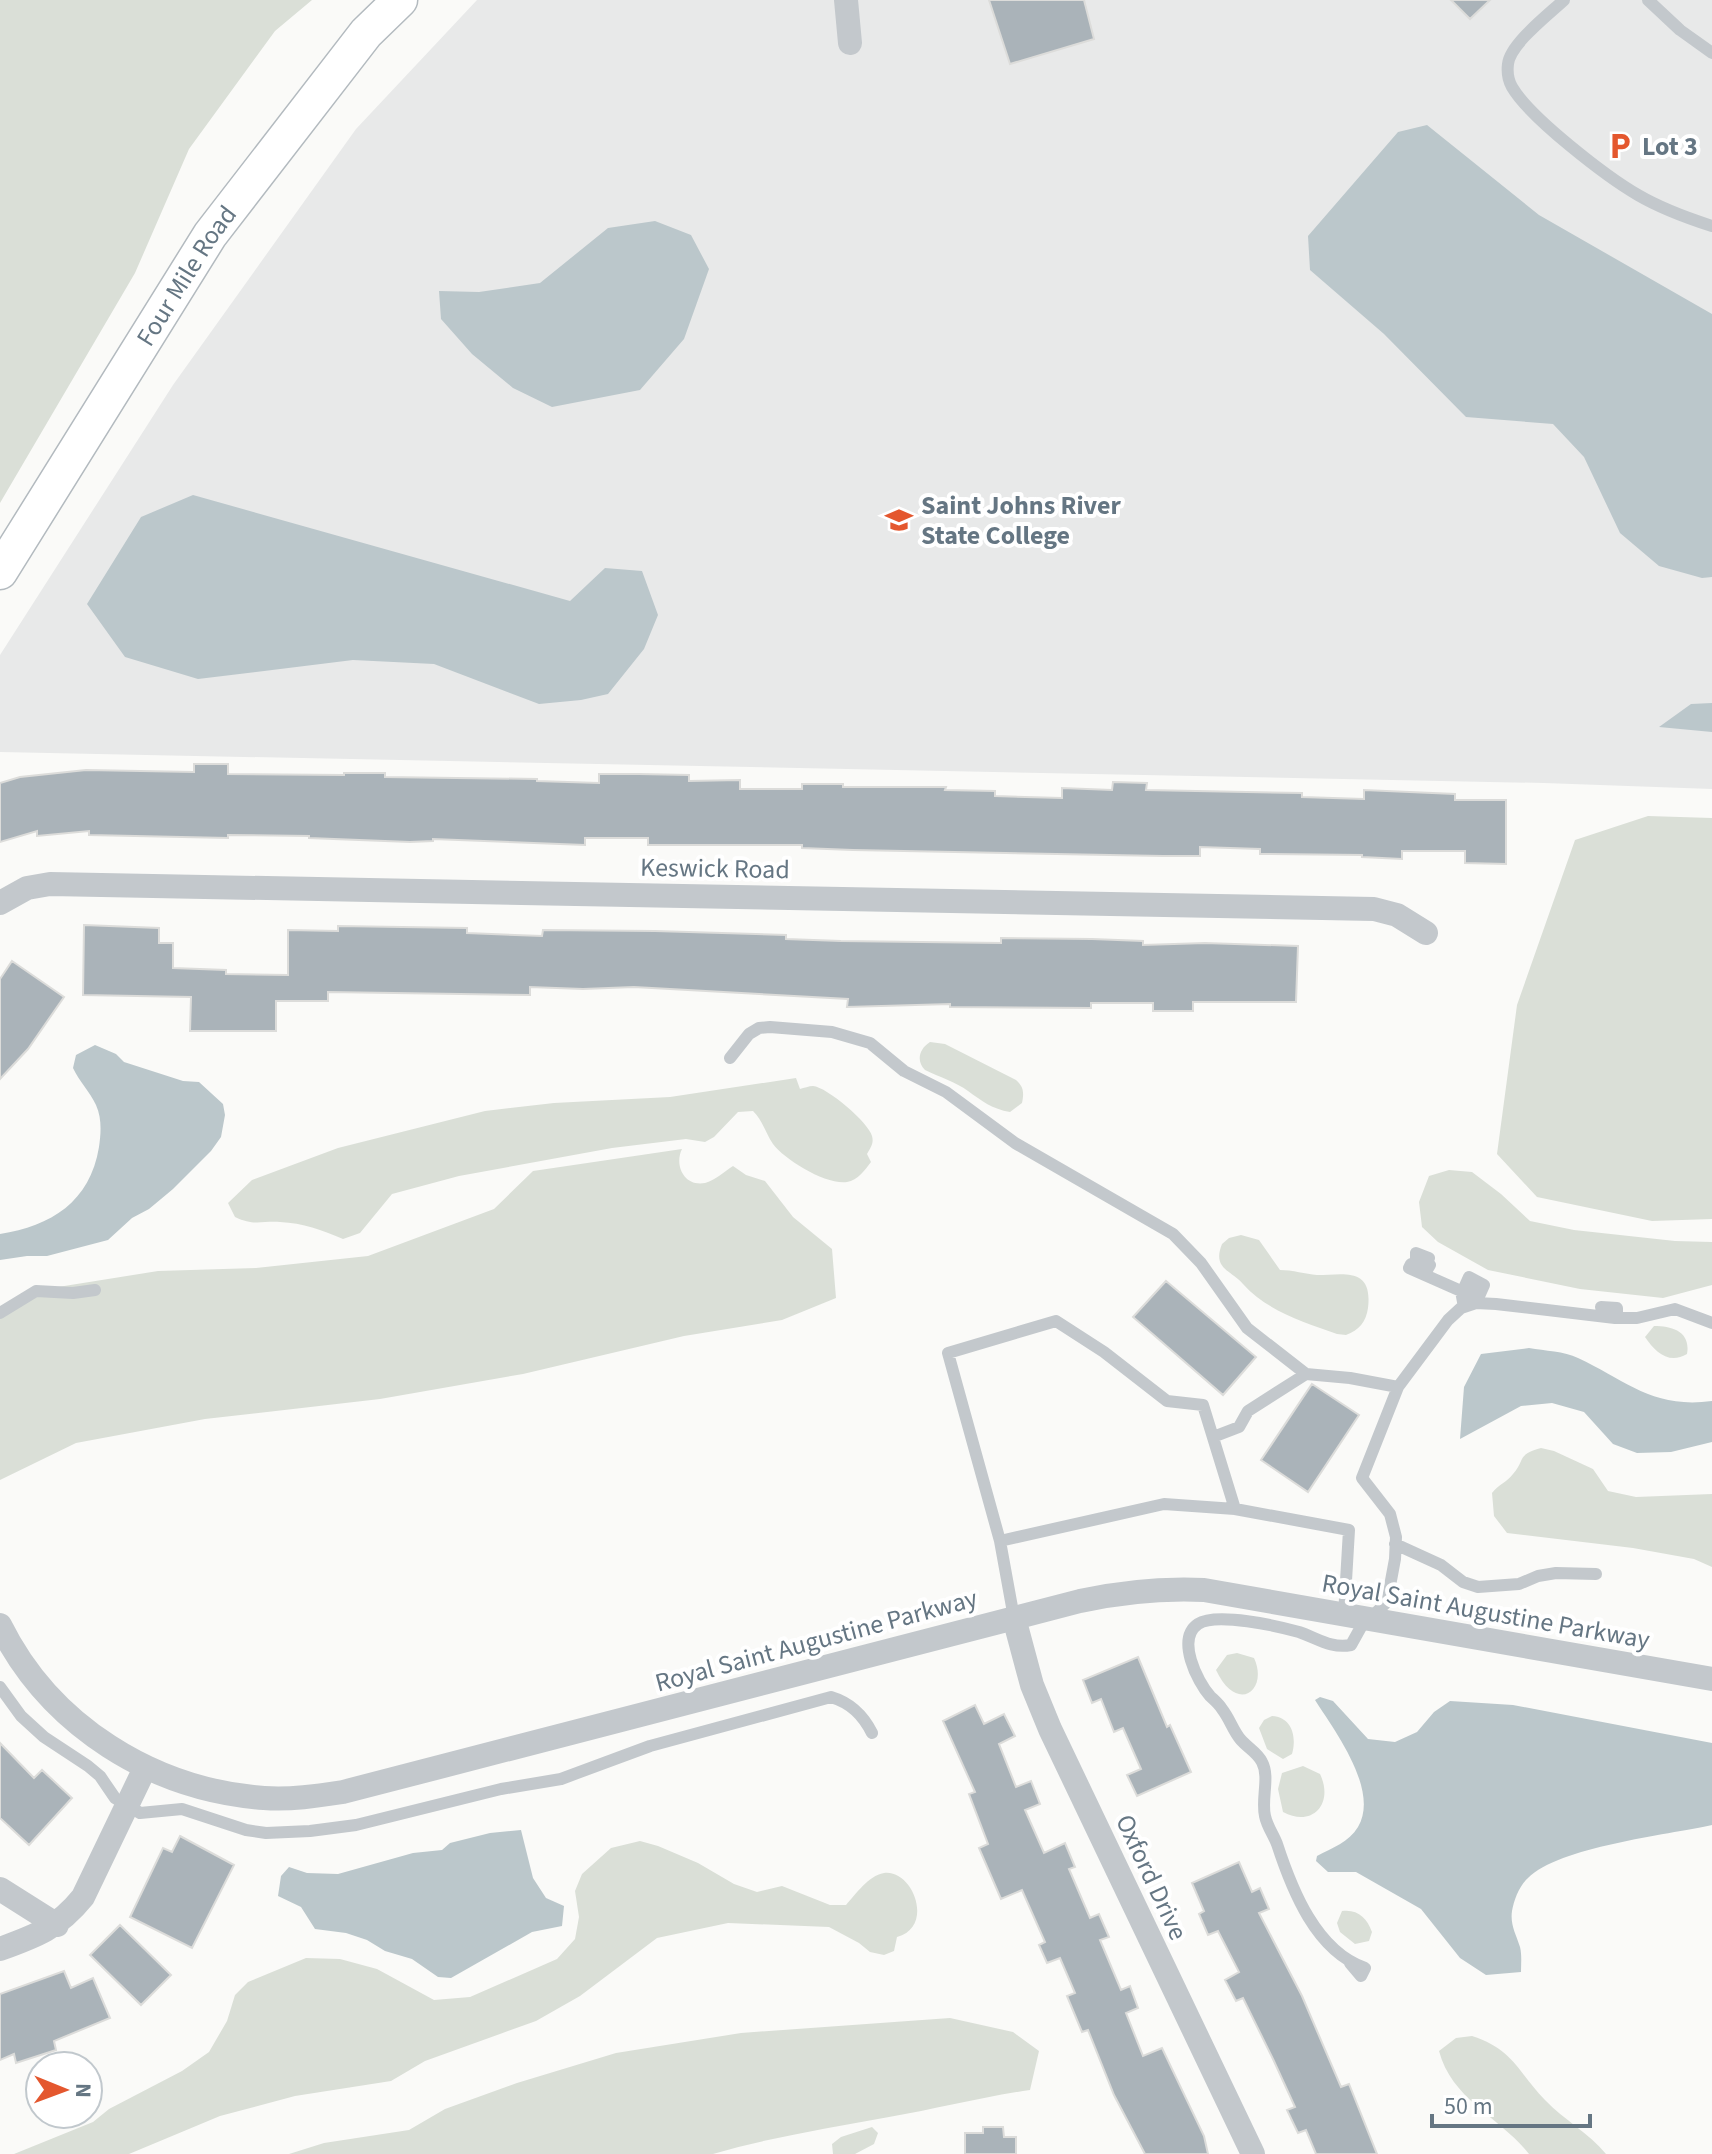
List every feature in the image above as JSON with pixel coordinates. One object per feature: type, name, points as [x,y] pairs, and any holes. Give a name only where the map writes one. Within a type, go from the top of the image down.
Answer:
[{"type":"main road","name":"Four Mile Road","points":[[0,572],[210,235],[366,33],[400,0]]},
{"type":"street","points":[[846,0],[850,43]]},
{"type":"street","name":"Keswick Road","points":[[0,903],[27,888],[50,884],[1358,908],[1397,915],[1426,933]]},
{"type":"street","name":"Royal Saint Augustine Parkway","points":[[0,1625],[27,1671],[52,1700],[80,1727],[111,1749],[145,1768],[190,1785],[228,1794],[266,1798],[305,1798],[343,1792],[1127,1591],[1165,1588],[1204,1590],[1712,1679]]},
{"type":"street","name":"Oxford Drive","points":[[1014,1618],[1032,1685],[1050,1729],[1253,2154]]},
{"type":"street","points":[[0,1949],[57,1925],[83,1897],[145,1768]]},
{"type":"street","points":[[0,1889],[57,1925]]},
{"type":"lane","points":[[1564,0],[1513,49],[1508,60],[1512,87],[1524,103],[1609,177],[1678,215],[1712,226]]},
{"type":"lane","points":[[1648,0],[1680,30],[1712,53]]},
{"type":"lane","points":[[730,1058],[749,1034],[759,1028],[832,1032],[870,1043],[904,1071],[946,1092],[1015,1143],[1173,1234],[1201,1263],[1247,1328],[1306,1374],[1398,1387]]},
{"type":"lane","points":[[1429,1258],[1416,1253],[1416,1259],[1430,1265],[1427,1270],[1411,1264],[1409,1268],[1461,1291],[1463,1302],[1516,1303],[1637,1318],[1675,1309],[1712,1323]]},
{"type":"lane","points":[[1350,1963],[1327,1943],[1286,1871],[1266,1820],[1262,1761],[1239,1738],[1223,1709],[1209,1695],[1197,1675],[1189,1638],[1195,1625],[1207,1620],[1228,1620],[1299,1632],[1334,1647],[1343,1647],[1351,1645],[1361,1627],[1387,1602],[1395,1544],[1390,1514],[1362,1478],[1398,1387],[1448,1320],[1461,1308],[1476,1303],[1484,1285],[1469,1277],[1465,1286],[1466,1297],[1477,1295],[1480,1287],[1470,1282],[1470,1285]]},
{"type":"lane","points":[[0,1313],[36,1291],[73,1293],[95,1290]]},
{"type":"lane","points":[[1014,1618],[1000,1541],[948,1353],[1056,1321],[1104,1352],[1167,1401],[1203,1405],[1235,1509]]},
{"type":"lane","points":[[1213,1437],[1239,1427],[1248,1411],[1306,1374]]},
{"type":"lane","points":[[1000,1541],[1164,1504],[1235,1509],[1349,1530],[1344,1615]]},
{"type":"lane","points":[[1395,1544],[1441,1565],[1463,1582],[1478,1587],[1519,1584],[1556,1573],[1596,1574]]},
{"type":"lane","points":[[0,1687],[21,1716],[100,1776],[115,1798],[127,1806],[140,1813],[182,1809],[246,1830],[266,1833],[356,1825],[501,1789],[561,1779],[650,1746],[831,1697],[853,1707],[862,1715],[872,1733]]},
{"type":"shaded area","points":[[0,0],[312,0],[275,31],[189,149],[135,273],[0,503]]},
{"type":"shaded area","name":"Saint Johns River State College","points":[[477,0],[1712,0],[1712,789],[0,752],[0,655],[173,385],[356,129]]},
{"type":"shaded area","points":[[1427,125],[1539,215],[1712,314],[1712,577],[1702,578],[1659,566],[1620,533],[1584,457],[1553,424],[1466,417],[1384,334],[1310,270],[1308,236],[1398,132]]},
{"type":"shaded area","points":[[655,221],[691,235],[709,269],[684,339],[640,390],[552,407],[513,388],[472,354],[441,319],[439,291],[479,292],[540,283],[608,228]]},
{"type":"shaded area","points":[[193,495],[570,601],[605,568],[642,571],[658,615],[644,649],[608,694],[581,700],[539,704],[434,664],[353,660],[198,679],[125,657],[87,604],[141,517]]},
{"type":"shaded area","points":[[1712,703],[1712,732],[1659,727],[1691,704]]},
{"type":"shaded area","points":[[1648,816],[1712,818],[1712,1219],[1652,1221],[1537,1197],[1497,1154],[1517,1005],[1575,840]]},
{"type":"shaded area","points":[[930,1042],[945,1044],[1016,1080],[1023,1090],[1022,1103],[1010,1112],[998,1109],[925,1070],[920,1063],[920,1055]]},
{"type":"shaded area","points":[[95,1045],[116,1054],[124,1062],[183,1081],[199,1082],[223,1104],[225,1115],[221,1137],[173,1189],[149,1209],[132,1218],[108,1240],[47,1256],[0,1260],[0,1234],[36,1225],[51,1217],[77,1197],[87,1183],[99,1147],[99,1115],[94,1100],[73,1068],[76,1055]]},
{"type":"shaded area","points":[[796,1078],[800,1089],[813,1086],[837,1099],[869,1130],[873,1141],[867,1154],[871,1162],[855,1179],[847,1182],[828,1180],[796,1164],[773,1144],[753,1111],[738,1112],[705,1142],[686,1139],[612,1148],[459,1176],[392,1194],[360,1233],[343,1239],[297,1224],[242,1220],[235,1217],[228,1203],[252,1180],[338,1148],[485,1111],[554,1103],[670,1097]]},
{"type":"shaded area","points":[[682,1149],[680,1168],[691,1182],[709,1182],[733,1166],[746,1175],[765,1181],[793,1217],[832,1249],[836,1298],[782,1320],[684,1336],[523,1374],[380,1399],[205,1419],[76,1443],[0,1480],[0,1311],[33,1291],[158,1271],[256,1268],[368,1256],[494,1209],[533,1171]]},
{"type":"shaded area","points":[[1449,1170],[1472,1172],[1530,1221],[1574,1230],[1712,1242],[1712,1285],[1663,1298],[1580,1289],[1488,1270],[1438,1242],[1422,1227],[1419,1202],[1429,1176]]},
{"type":"shaded area","points":[[1241,1235],[1259,1240],[1280,1270],[1317,1275],[1346,1274],[1361,1279],[1366,1285],[1368,1308],[1361,1325],[1346,1335],[1337,1334],[1287,1315],[1263,1302],[1224,1268],[1219,1259],[1222,1244],[1229,1238]]},
{"type":"shaded area","points":[[1654,1326],[1668,1327],[1683,1335],[1688,1346],[1687,1354],[1668,1357],[1653,1348],[1645,1337]]},
{"type":"shaded area","points":[[1529,1348],[1573,1356],[1657,1397],[1673,1401],[1712,1401],[1712,1442],[1671,1452],[1637,1453],[1613,1444],[1584,1412],[1552,1403],[1521,1406],[1460,1439],[1464,1387],[1481,1354]]},
{"type":"shaded area","points":[[1541,1448],[1593,1469],[1608,1491],[1636,1497],[1712,1494],[1712,1567],[1694,1559],[1633,1548],[1507,1533],[1494,1516],[1492,1493],[1511,1477],[1525,1455]]},
{"type":"shaded area","points":[[1237,1653],[1254,1658],[1258,1670],[1254,1688],[1248,1693],[1233,1692],[1216,1670],[1227,1655]]},
{"type":"shaded area","points":[[1320,1697],[1333,1701],[1368,1739],[1395,1742],[1417,1732],[1434,1712],[1450,1701],[1513,1705],[1712,1743],[1712,1825],[1588,1850],[1543,1867],[1522,1885],[1512,1911],[1521,1950],[1521,1972],[1486,1975],[1460,1958],[1421,1909],[1356,1872],[1328,1872],[1316,1861],[1317,1856],[1350,1837],[1358,1827],[1363,1812],[1359,1778],[1343,1744],[1315,1700]]},
{"type":"shaded area","points":[[1272,1716],[1284,1720],[1293,1735],[1292,1754],[1283,1759],[1267,1749],[1259,1728],[1264,1720]]},
{"type":"shaded area","points":[[1303,1766],[1320,1774],[1324,1794],[1318,1810],[1303,1817],[1283,1812],[1278,1789],[1282,1773]]},
{"type":"shaded area","points":[[521,1830],[533,1878],[546,1898],[564,1906],[562,1926],[532,1932],[451,1978],[438,1977],[412,1959],[385,1951],[367,1940],[346,1933],[315,1929],[301,1907],[278,1896],[281,1876],[289,1867],[307,1873],[338,1874],[413,1853],[442,1850],[450,1843],[490,1833]]},
{"type":"shaded area","points":[[640,1841],[698,1863],[734,1884],[757,1892],[782,1886],[830,1905],[846,1905],[873,1878],[884,1873],[894,1874],[904,1880],[916,1900],[915,1922],[909,1931],[897,1937],[894,1951],[884,1955],[870,1952],[829,1927],[728,1923],[657,1938],[580,1996],[536,2021],[425,2061],[391,2081],[295,2096],[220,2116],[129,2154],[14,2154],[73,2130],[104,2130],[104,2113],[109,2109],[182,2071],[209,2052],[227,2021],[235,1995],[248,1982],[306,1958],[340,1959],[377,1969],[434,2000],[470,1997],[557,1959],[575,1939],[579,1917],[575,1891],[582,1874],[611,1848]]},
{"type":"shaded area","points":[[1342,1911],[1353,1911],[1365,1919],[1372,1932],[1369,1941],[1355,1944],[1340,1932],[1337,1923]]},
{"type":"shaded area","points":[[950,2018],[1013,2032],[1039,2051],[1030,2090],[801,2133],[713,2154],[289,2154],[324,2143],[409,2130],[445,2109],[616,2053],[741,2033]]},
{"type":"shaded area","points":[[1472,2036],[1486,2041],[1514,2062],[1545,2100],[1606,2154],[1529,2154],[1454,2083],[1445,2068],[1439,2051],[1456,2038]]},
{"type":"shaded area","points":[[872,2127],[878,2133],[874,2144],[855,2154],[833,2154],[832,2144],[841,2137]]},
{"type":"building","points":[[989,0],[1084,0],[1094,39],[1010,64]]},
{"type":"building","points":[[1451,0],[1490,0],[1470,19]]},
{"type":"building","points":[[194,764],[228,764],[228,774],[385,773],[385,777],[599,783],[599,774],[689,775],[689,781],[740,780],[740,789],[802,789],[802,784],[843,784],[843,787],[946,787],[945,790],[995,791],[995,796],[1062,798],[1062,788],[1112,790],[1113,782],[1147,783],[1146,790],[1302,793],[1302,797],[1364,799],[1364,790],[1455,794],[1455,800],[1506,800],[1506,864],[1465,863],[1465,851],[1402,851],[1402,859],[1362,855],[1260,854],[1260,849],[1200,847],[1200,856],[1163,856],[853,850],[802,848],[802,845],[648,845],[648,838],[585,838],[585,845],[433,839],[410,842],[309,836],[89,835],[89,831],[37,836],[37,831],[0,842],[0,783],[20,777],[86,770],[194,772]]},
{"type":"building","points":[[84,925],[159,928],[159,943],[173,943],[173,968],[226,970],[226,974],[288,975],[288,930],[338,931],[338,926],[467,928],[467,933],[542,936],[543,930],[655,931],[786,935],[786,939],[841,941],[1001,943],[1001,938],[1143,941],[1143,945],[1298,946],[1296,1002],[1193,1002],[1193,1011],[1153,1011],[1153,1003],[1091,1003],[1091,1008],[950,1007],[950,1004],[847,1007],[848,999],[634,987],[530,987],[530,995],[328,992],[328,1001],[276,1001],[276,1031],[190,1031],[191,997],[83,995]]},
{"type":"building","points":[[12,961],[64,997],[28,1049],[0,1079],[0,979]]},
{"type":"building","points":[[1166,1281],[1256,1357],[1223,1395],[1133,1317]]},
{"type":"building","points":[[1312,1384],[1359,1415],[1308,1492],[1261,1460]]},
{"type":"building","points":[[1138,1657],[1167,1727],[1170,1725],[1191,1772],[1137,1796],[1127,1775],[1141,1769],[1123,1728],[1114,1732],[1101,1699],[1092,1703],[1083,1680]]},
{"type":"building","points":[[975,1705],[984,1724],[1004,1714],[1015,1736],[999,1744],[1016,1787],[1031,1781],[1040,1804],[1025,1810],[1044,1853],[1065,1843],[1075,1867],[1069,1869],[1090,1918],[1099,1914],[1109,1937],[1100,1940],[1121,1990],[1130,1986],[1138,2008],[1126,2013],[1143,2056],[1162,2048],[1204,2136],[1208,2154],[1145,2154],[1114,2095],[1088,2030],[1082,2032],[1067,1996],[1075,1993],[1060,1958],[1047,1963],[1039,1945],[1045,1942],[1022,1890],[1001,1899],[979,1848],[988,1844],[969,1794],[975,1792],[943,1721]]},
{"type":"building","points":[[0,1743],[34,1778],[42,1770],[72,1798],[29,1845],[0,1818]]},
{"type":"building","points":[[180,1836],[234,1865],[192,1948],[130,1917],[163,1848],[172,1852]]},
{"type":"building","points":[[1239,1862],[1252,1892],[1260,1888],[1269,1909],[1259,1913],[1302,1996],[1341,2087],[1349,2084],[1377,2154],[1316,2154],[1306,2130],[1298,2133],[1287,2110],[1295,2107],[1243,1998],[1236,2001],[1225,1980],[1239,1972],[1218,1931],[1208,1935],[1199,1914],[1204,1911],[1192,1883]]},
{"type":"building","points":[[120,1925],[171,1975],[141,2005],[90,1955]]},
{"type":"building","points":[[64,1971],[71,1988],[93,1978],[110,2018],[54,2041],[56,2050],[24,2050],[24,2060],[16,2063],[14,2054],[0,2060],[0,1994]]},
{"type":"building","points":[[983,2127],[1003,2127],[1004,2137],[1016,2137],[1016,2154],[965,2154],[965,2133],[983,2133]]},
{"type":"place","name":"Lot 3","points":[[1620,146]]},
{"type":"place","name":"Saint Johns River State College","points":[[899,520]]}]
